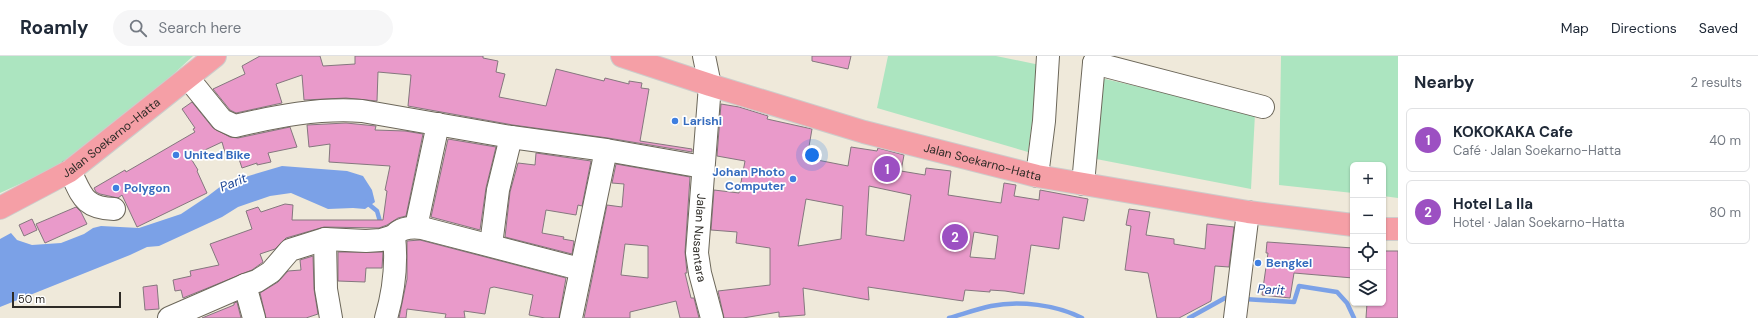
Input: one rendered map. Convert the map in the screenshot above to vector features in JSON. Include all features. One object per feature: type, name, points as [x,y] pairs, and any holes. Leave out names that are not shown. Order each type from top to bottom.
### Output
[{"type":"highway","name":"Jalan Soekarno-Hatta","points":[[0,208],[70,171],[215,56]]},
{"type":"highway","name":"Jalan Soekarno-Hatta","points":[[622,56],[710,85],[864,132],[1037,176],[1248,212],[1350,225]]},
{"type":"highway","points":[[1386,229],[1398,229]]},
{"type":"street","name":"Jalan Nusantara","points":[[704,56],[710,85],[697,253],[700,273],[712,318]]},
{"type":"street","points":[[1037,176],[1044,121],[1048,56]]},
{"type":"street","points":[[1083,184],[1095,60],[1263,107]]},
{"type":"street","points":[[188,78],[222,120],[235,126],[293,114],[337,109],[379,113],[511,137],[606,150],[703,167]]},
{"type":"street","points":[[416,228],[438,124]]},
{"type":"street","points":[[491,245],[498,190],[511,137]]},
{"type":"street","points":[[571,318],[606,150]]},
{"type":"street","points":[[70,171],[85,201],[100,208],[114,209]]},
{"type":"street","points":[[1235,315],[1248,212]]},
{"type":"street","points":[[169,318],[257,281],[271,272],[290,250],[325,239],[366,241],[381,240],[394,236],[400,230],[409,227],[491,245],[580,269]]},
{"type":"street","points":[[386,318],[392,296],[396,253],[394,236]]},
{"type":"street","points":[[325,239],[326,289],[331,318]]},
{"type":"street","points":[[245,285],[254,318]]},
{"type":"green space","points":[[0,56],[193,56],[112,131],[46,172],[0,193]]},
{"type":"green space","points":[[888,56],[996,56],[1040,65],[1028,152],[877,108]]},
{"type":"green space","points":[[1281,56],[1398,56],[1398,198],[1386,196],[1386,162],[1350,162],[1350,193],[1279,185]]},
{"type":"green space","points":[[1101,78],[1255,114],[1251,189],[1091,158]]},
{"type":"water","points":[[282,166],[347,171],[363,176],[372,190],[375,202],[365,209],[328,209],[291,193],[270,196],[238,207],[222,217],[159,246],[147,247],[0,307],[0,239],[11,233],[17,240],[32,245],[61,243],[84,234],[93,228],[101,226],[139,228],[181,214],[225,183]]},
{"type":"building","points":[[260,56],[320,56],[323,66],[355,64],[355,56],[483,56],[483,58],[498,61],[496,72],[505,74],[499,97],[546,106],[556,69],[604,81],[605,78],[629,84],[629,81],[642,83],[641,88],[649,89],[640,141],[692,149],[692,152],[608,138],[513,125],[408,106],[411,75],[378,72],[377,101],[346,98],[304,100],[302,75],[276,84],[282,103],[236,113],[230,110],[213,89],[245,74],[242,66]]},
{"type":"building","points":[[812,56],[851,56],[848,69],[812,61]]},
{"type":"building","points":[[192,102],[213,128],[230,137],[238,138],[290,127],[297,147],[268,153],[271,162],[257,165],[257,163],[242,168],[237,153],[226,156],[222,142],[190,157],[198,170],[197,171],[207,193],[137,227],[122,195],[118,198],[100,194],[96,192],[94,188],[125,170],[126,172],[195,132],[193,129],[195,128],[182,109]]},
{"type":"building","points":[[721,104],[739,107],[768,116],[767,119],[812,129],[807,158],[848,166],[851,147],[877,151],[878,148],[904,155],[901,171],[925,175],[926,168],[951,171],[948,195],[1001,203],[1004,183],[1016,185],[1014,196],[1039,200],[1040,190],[1088,199],[1084,221],[1063,217],[1059,249],[1031,245],[1024,294],[1005,291],[990,290],[990,292],[965,290],[963,301],[868,287],[869,300],[803,288],[805,315],[779,317],[779,312],[743,318],[724,318],[718,291],[770,285],[770,248],[736,243],[737,232],[711,230],[714,190],[739,193],[745,161],[717,156]],"holes":[[[869,186],[911,195],[904,241],[866,235]],[[806,199],[843,206],[841,239],[798,246]],[[974,232],[998,236],[995,259],[970,257]]]},
{"type":"building","points":[[346,123],[376,126],[375,130],[405,131],[423,134],[406,216],[398,218],[379,228],[324,227],[286,238],[275,249],[260,254],[263,262],[252,270],[183,298],[181,290],[175,291],[173,280],[191,276],[190,271],[219,265],[210,244],[252,229],[246,211],[258,207],[261,212],[285,204],[293,205],[292,220],[383,220],[387,191],[385,190],[390,166],[329,162],[330,144],[309,147],[307,125]]},
{"type":"building","points":[[448,139],[496,147],[486,188],[480,230],[431,217]]},
{"type":"building","points":[[536,153],[591,161],[582,206],[578,205],[576,215],[546,210],[542,233],[564,237],[563,239],[574,241],[572,254],[505,237],[510,192],[518,163],[535,165]]},
{"type":"building","points":[[616,164],[690,177],[685,252],[687,273],[685,273],[691,298],[694,298],[699,318],[680,318],[676,301],[630,312],[630,318],[584,318],[607,205],[622,207],[624,184],[612,183]],"holes":[[[625,244],[648,246],[648,278],[621,275]]]},
{"type":"building","points":[[76,207],[81,212],[87,224],[45,243],[36,224]]},
{"type":"building","points":[[1129,209],[1150,212],[1146,235],[1174,239],[1174,244],[1205,249],[1207,224],[1234,227],[1229,267],[1215,266],[1211,301],[1179,318],[1157,318],[1148,273],[1125,270],[1131,226],[1126,225]]},
{"type":"building","points":[[32,219],[37,230],[24,236],[19,225]]},
{"type":"building","points":[[420,240],[566,278],[559,318],[545,318],[529,315],[533,295],[494,287],[490,288],[485,314],[464,311],[465,318],[445,318],[446,314],[407,309],[406,318],[399,318],[407,279],[407,241]]},
{"type":"building","points":[[1267,242],[1350,248],[1350,278],[1294,273],[1290,298],[1262,295],[1268,253],[1266,253]]},
{"type":"building","points":[[1386,251],[1398,251],[1398,318],[1366,318],[1367,306],[1386,306]]},
{"type":"building","points":[[338,252],[383,252],[382,268],[366,268],[365,282],[338,281]]},
{"type":"building","points":[[313,256],[314,289],[318,314],[306,318],[266,318],[260,293],[278,282],[288,271],[301,270],[300,260]]},
{"type":"building","points":[[157,285],[159,309],[145,310],[143,287]]},
{"type":"building","points":[[237,302],[241,318],[202,318],[234,305],[234,303]]},
{"type":"waterway","name":"Parit","points":[[366,202],[377,211],[381,225]]},
{"type":"waterway","name":"Parit","points":[[1244,299],[1294,302],[1299,286],[1337,292],[1347,303],[1354,318]]},
{"type":"waterway","name":"Parit","points":[[1189,318],[1225,298],[1232,298]]},
{"type":"waterway","name":"Parit","points":[[949,318],[1002,304],[1026,304],[1050,307],[1082,318]]},
{"type":"place","name":"Larishi","points":[[675,121]]},
{"type":"place","name":"United Bike","points":[[176,155]]},
{"type":"place","name":"KOKOKAKA Cafe","points":[[887,169]]},
{"type":"place","name":"Johan Photo Computer","points":[[793,179]]},
{"type":"place","name":"Polygon","points":[[116,188]]},
{"type":"place","name":"Hotel La Ila","points":[[955,237]]},
{"type":"place","name":"Bengkel","points":[[1258,263]]}]
